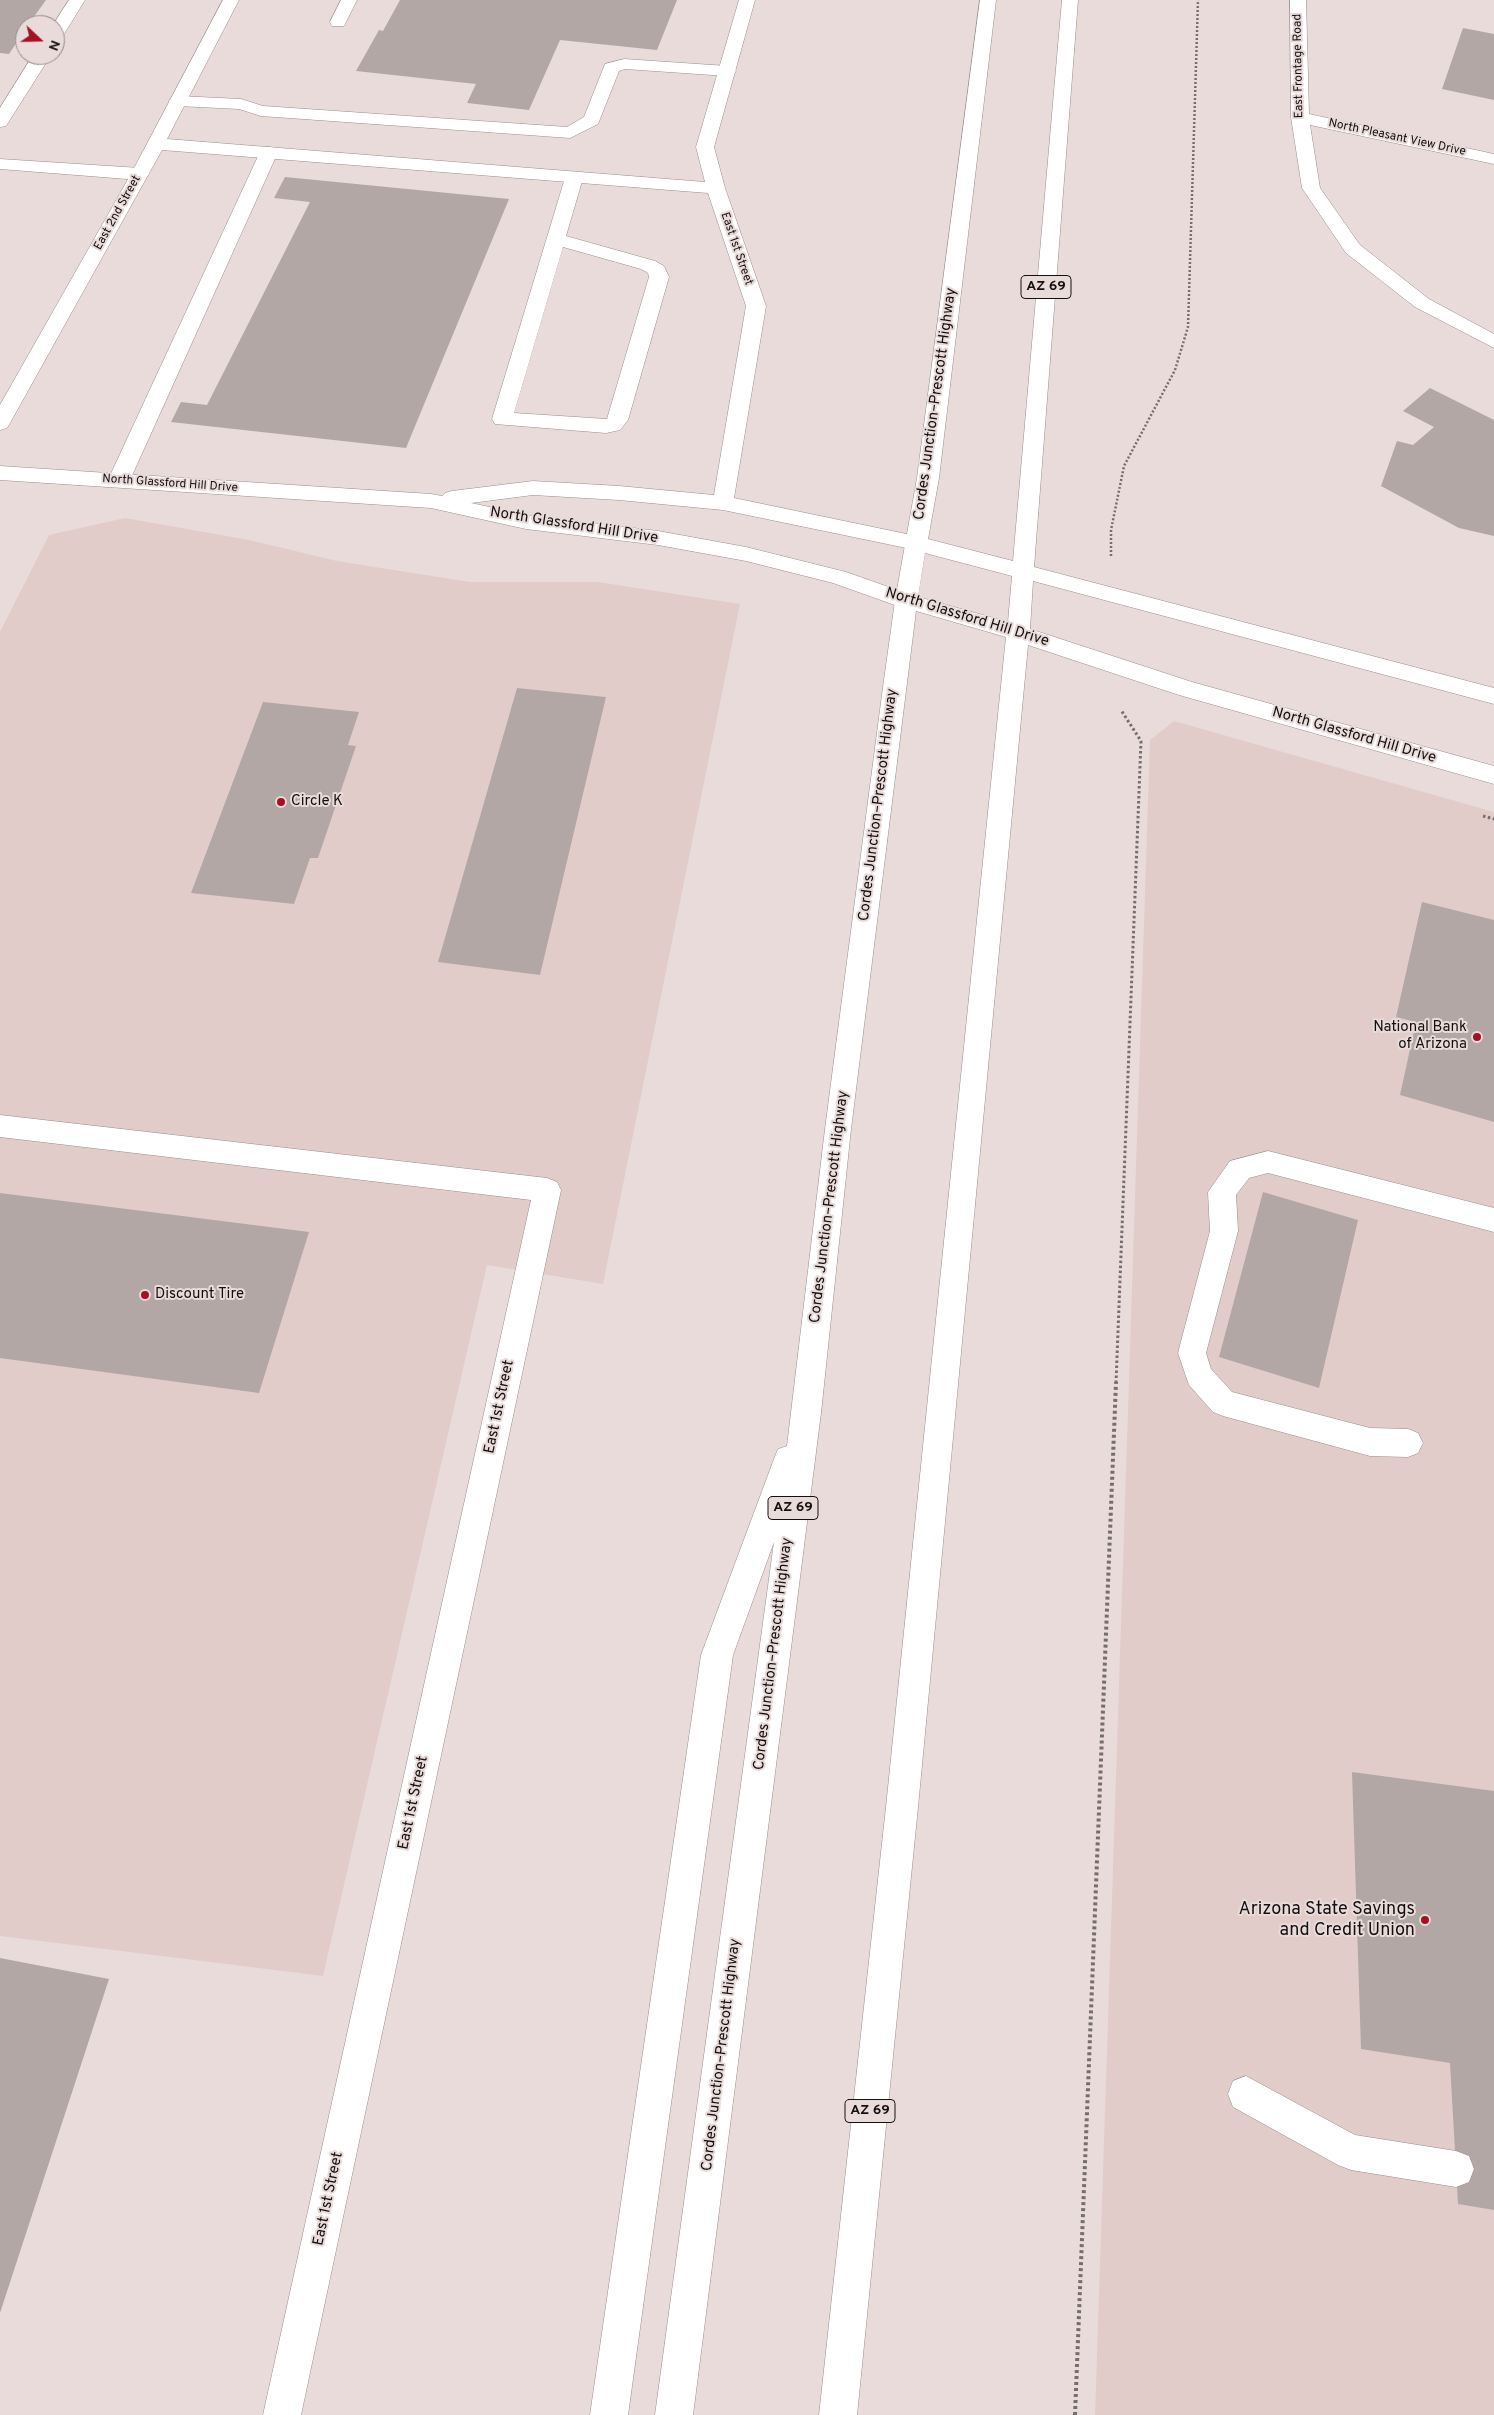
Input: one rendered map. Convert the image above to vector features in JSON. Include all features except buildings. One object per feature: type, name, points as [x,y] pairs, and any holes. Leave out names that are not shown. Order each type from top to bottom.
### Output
[{"type":"main road","points":[[65,19],[77,0]]},
{"type":"main road","name":"East 2nd Street","points":[[0,423],[140,174],[231,0]]},
{"type":"main road","points":[[338,22],[349,0]]},
{"type":"main road","name":"East 1st Street","points":[[724,503],[756,306],[716,188],[705,147],[747,0]]},
{"type":"main road","name":"Cordes Junction–Prescott Highway","points":[[674,2415],[806,1413],[841,1110],[906,601],[927,487],[988,0]]},
{"type":"main road","name":"AZ 69","points":[[838,2415],[902,1807],[1018,633],[1070,0]]},
{"type":"main road","name":"East Frontage Road","points":[[1298,0],[1300,118],[1312,188],[1353,249],[1422,303],[1494,342]]},
{"type":"main road","points":[[178,101],[241,104],[261,111],[570,133],[592,120],[611,68],[624,64],[727,71]]},
{"type":"main road","points":[[0,122],[36,65]]},
{"type":"main road","name":"North Pleasant View Drive","points":[[1300,118],[1494,159]]},
{"type":"main road","points":[[156,144],[716,188]]},
{"type":"main road","points":[[119,480],[269,152]]},
{"type":"main road","points":[[0,164],[140,174]]},
{"type":"main road","points":[[555,238],[648,265],[657,270],[659,277],[618,420],[613,425],[502,419],[555,238],[574,178]]},
{"type":"main road","name":"North Glassford Hill Drive","points":[[1,471],[431,501],[526,522],[658,538],[746,554],[838,577],[906,601],[1018,633],[1187,689],[1494,775]]},
{"type":"main road","name":"North Glassford Hill Drive","points":[[431,501],[533,488],[620,493],[724,503],[916,543],[1023,573],[1494,696]]},
{"type":"main road","name":"East 1st Street","points":[[0,1126],[547,1190],[282,2415]]},
{"type":"main road","points":[[1408,1442],[1370,1442],[1223,1403],[1199,1376],[1192,1353],[1224,1231],[1222,1192],[1240,1169],[1268,1162],[1494,1220]]},
{"type":"main road","points":[[609,2415],[717,1655],[806,1413]]},
{"type":"main road","points":[[1246,2094],[1351,2152],[1456,2169]]},
{"type":"path","points":[[1111,556],[1111,530],[1124,466],[1174,370],[1188,327],[1198,0]]},
{"type":"path","points":[[1075,2415],[1141,741],[1120,709]]},
{"type":"shaded area","points":[[125,518],[249,540],[337,561],[470,582],[598,582],[740,604],[603,1284],[487,1265],[323,1976],[0,1936],[0,632],[49,535]]},
{"type":"shaded area","points":[[1174,721],[1494,812],[1494,2415],[1095,2415],[1150,740]]},
{"type":"place","name":"Circle K","points":[[281,802]]},
{"type":"place","name":"National Bank of Arizona","points":[[1477,1037]]},
{"type":"place","name":"Discount Tire","points":[[145,1295]]},
{"type":"place","name":"Arizona State Savings and Credit Union","points":[[1425,1920]]}]
